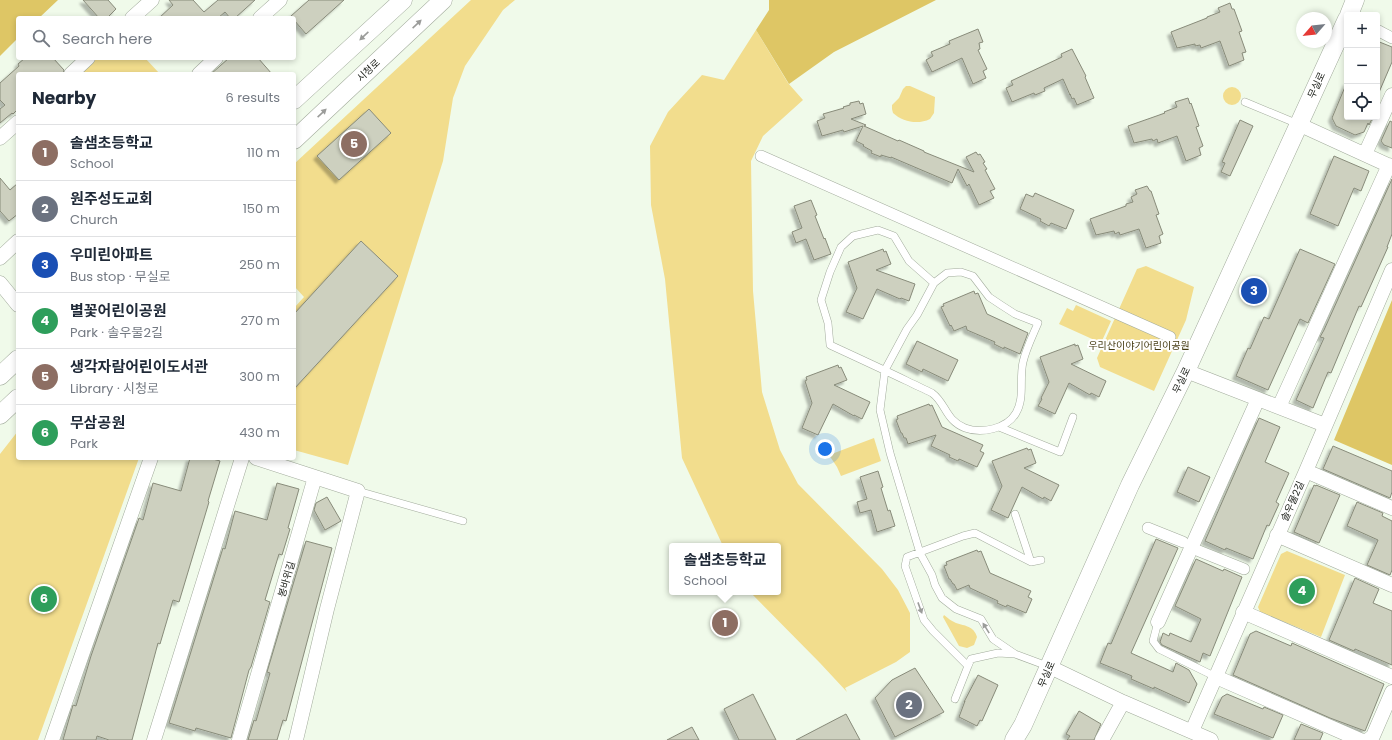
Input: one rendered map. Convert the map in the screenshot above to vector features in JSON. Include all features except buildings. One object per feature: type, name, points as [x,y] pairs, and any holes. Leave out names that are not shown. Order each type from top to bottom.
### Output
[{"type":"street","points":[[134,16],[152,0]]},
{"type":"street","points":[[262,16],[280,0]]},
{"type":"street","points":[[296,98],[403,0]]},
{"type":"street","name":"시청로","points":[[296,138],[442,0]]},
{"type":"street","points":[[1350,12],[1355,0]]},
{"type":"street","name":"무실로","points":[[1014,740],[1023,725],[1050,667],[1130,485],[1186,371],[1344,25]]},
{"type":"street","points":[[1380,32],[1392,38]]},
{"type":"street","points":[[73,72],[86,60]]},
{"type":"street","points":[[201,72],[214,60]]},
{"type":"street","points":[[1365,154],[1392,95]]},
{"type":"street","points":[[0,138],[16,124]]},
{"type":"street","points":[[1279,407],[1390,166],[1298,124]]},
{"type":"street","points":[[761,156],[1170,337]]},
{"type":"street","points":[[0,258],[16,243]]},
{"type":"street","name":"솔우물2길","points":[[1192,732],[1392,270]]},
{"type":"street","points":[[0,283],[16,303]]},
{"type":"street","points":[[0,376],[16,361]]},
{"type":"street","points":[[1186,371],[1326,425]]},
{"type":"street","points":[[1158,622],[1258,399]]},
{"type":"street","points":[[0,415],[16,400]]},
{"type":"street","points":[[52,740],[150,460]]},
{"type":"street","points":[[154,740],[241,460]]},
{"type":"street","points":[[262,460],[358,491],[327,609],[296,740]]},
{"type":"street","points":[[1306,471],[1392,508]]},
{"type":"street","name":"봉바위길","points":[[239,740],[315,477]]},
{"type":"street","points":[[1148,528],[1183,542]]},
{"type":"street","points":[[1277,535],[1392,585]]},
{"type":"street","points":[[1199,551],[1244,569]]},
{"type":"street","points":[[1243,612],[1392,678]]},
{"type":"street","points":[[1050,667],[1123,702],[1211,740]]},
{"type":"street","points":[[1216,677],[1360,740]]},
{"type":"street","points":[[1368,740],[1373,736],[1392,692]]},
{"type":"street","points":[[1102,740],[1123,702]]},
{"type":"lane","points":[[1245,102],[1298,124]]},
{"type":"lane","points":[[934,283],[909,261],[894,236],[878,230],[852,236],[841,247],[830,272],[821,300],[828,323],[830,345],[885,370],[933,394],[955,422],[965,428],[977,431],[999,427],[1016,414],[1020,405],[1022,393],[1021,380],[1023,361],[1038,323],[1015,314],[1000,305],[989,297],[973,276],[961,272],[947,273],[934,283],[885,370],[880,410],[890,453],[920,553],[942,598],[956,609],[981,620],[993,638],[1015,654],[1050,667]]},
{"type":"lane","points":[[999,427],[1060,452],[1073,417]]},
{"type":"lane","points":[[358,491],[463,521]]},
{"type":"lane","points":[[1015,514],[1031,562]]},
{"type":"lane","points":[[968,666],[924,620],[905,566],[907,557],[975,533],[1031,562],[1042,560]]},
{"type":"lane","points":[[1158,622],[1153,641],[1159,649],[1216,677]]},
{"type":"lane","points":[[955,699],[971,659],[998,653],[1015,654]]},
{"type":"green space","points":[[471,0],[515,0],[503,10],[465,66],[453,98],[443,161],[348,465],[296,451],[296,306],[304,297],[296,288],[296,162]]},
{"type":"green space","points":[[756,30],[788,83],[803,100],[763,136],[751,161],[753,291],[762,392],[780,450],[798,484],[882,569],[898,590],[910,613],[910,652],[896,662],[845,688],[847,692],[753,595],[781,595],[781,543],[722,543],[682,458],[665,279],[651,205],[650,146],[668,112],[702,75],[724,80]]},
{"type":"green space","points":[[95,60],[147,60],[158,72],[82,72]]},
{"type":"green space","points":[[906,86],[910,86],[935,97],[934,113],[930,119],[921,122],[911,122],[901,119],[893,113],[892,105],[899,98]]},
{"type":"green space","points":[[1232,87],[1238,90],[1241,96],[1238,102],[1232,105],[1226,102],[1223,96],[1226,90]]},
{"type":"green space","name":"우리산이야기어린이공원","points":[[1146,266],[1194,287],[1186,320],[1154,391],[1100,367],[1097,358],[1137,269]]},
{"type":"green space","points":[[1076,305],[1111,321],[1101,343],[1059,324],[1067,308],[1073,311]]},
{"type":"green space","points":[[16,434],[16,460],[138,460],[38,740],[0,740],[0,454]]},
{"type":"green space","points":[[874,438],[881,461],[841,476],[829,455]]},
{"type":"green space","points":[[1287,551],[1345,575],[1321,637],[1260,612],[1258,607],[1281,554]]},
{"type":"green space","points":[[944,615],[954,622],[969,627],[976,633],[977,637],[974,645],[967,648],[959,646],[943,617]]},
{"type":"shaded area","points":[[0,0],[58,0],[41,16],[16,16],[16,40],[0,56]]},
{"type":"shaded area","points":[[769,0],[936,0],[834,52],[789,84],[756,30],[769,10]]},
{"type":"shaded area","points":[[1392,300],[1392,465],[1334,440]]},
{"type":"place","name":"생각자람어린이도서관","points":[[354,144]]},
{"type":"place","name":"우미린아파트","points":[[1254,291]]},
{"type":"place","name":"별꽃어린이공원","points":[[1302,591]]},
{"type":"place","name":"무삼공원","points":[[44,599]]},
{"type":"place","name":"솔샘초등학교","points":[[725,623]]},
{"type":"place","name":"원주성도교회","points":[[909,705]]}]
